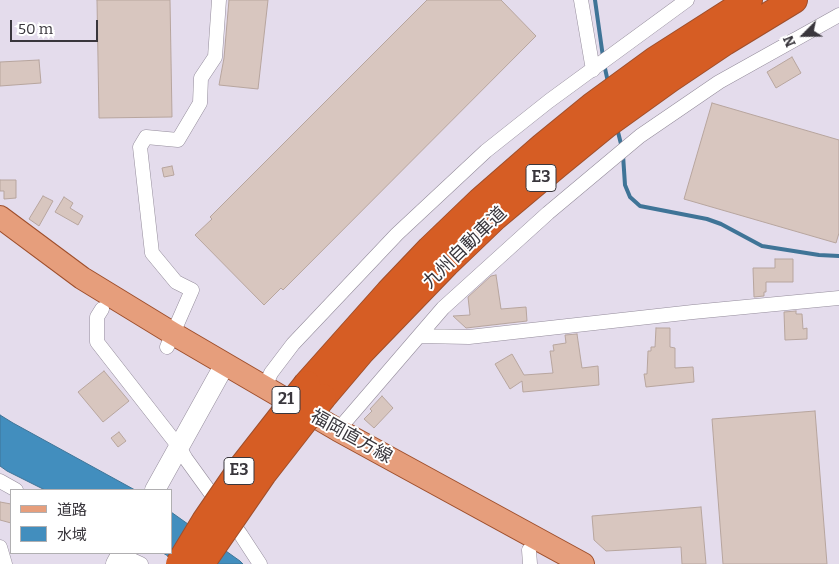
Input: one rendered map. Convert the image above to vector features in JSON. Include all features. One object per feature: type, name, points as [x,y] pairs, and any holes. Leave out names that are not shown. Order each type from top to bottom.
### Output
[{"type":"highway","name":"九州自動車道","points":[[202,564],[263,474],[315,390],[389,292],[430,249],[542,146],[592,106],[655,60],[749,0]]},
{"type":"highway","name":"九州自動車道","points":[[179,564],[242,467],[315,390],[362,351],[446,264],[495,217],[557,164],[670,79],[725,42],[794,0]]},
{"type":"main road","name":"福岡直方線","points":[[0,217],[170,340],[221,371],[327,441],[529,557],[554,564]]},
{"type":"main road","name":"福岡直方線","points":[[0,237],[49,274],[102,309],[170,340]]},
{"type":"main road","name":"福岡直方線","points":[[221,371],[265,388],[583,564]]},
{"type":"street","points":[[170,340],[192,290],[176,282],[152,253],[140,147],[146,137],[178,140],[200,103],[201,78],[215,57],[219,0]]},
{"type":"street","points":[[581,0],[593,70]]},
{"type":"street","points":[[265,388],[271,372],[293,344],[397,234],[486,151],[549,101],[687,0]]},
{"type":"street","points":[[338,430],[443,308],[548,213],[640,136],[719,82],[839,16]]},
{"type":"street","points":[[420,336],[469,337],[839,298]]},
{"type":"street","points":[[102,309],[97,317],[96,342],[179,446],[186,459],[260,564]]},
{"type":"street","points":[[156,487],[221,371]]},
{"type":"street","points":[[0,480],[14,489]]},
{"type":"street","points":[[0,547],[5,564]]},
{"type":"street","points":[[119,556],[141,564]]},
{"type":"water","points":[[0,415],[133,489],[43,489],[0,466]]},
{"type":"water","points":[[172,513],[243,564],[181,564],[165,554],[172,554]]},
{"type":"building","points":[[97,0],[170,0],[172,117],[99,118]]},
{"type":"building","points":[[229,0],[268,0],[258,89],[219,85],[224,58]]},
{"type":"building","points":[[427,0],[501,0],[536,36],[283,290],[281,288],[264,305],[195,235],[212,219],[210,217]]},
{"type":"building","points":[[792,57],[801,73],[776,88],[767,72]]},
{"type":"building","points":[[39,60],[41,83],[0,86],[0,62]]},
{"type":"building","points":[[712,103],[839,140],[839,233],[836,243],[684,199]]},
{"type":"building","points":[[172,166],[174,175],[164,177],[162,168]]},
{"type":"building","points":[[0,180],[16,180],[16,198],[4,199],[4,191],[0,191]]},
{"type":"building","points":[[43,196],[53,201],[39,226],[29,219]]},
{"type":"building","points":[[64,197],[73,203],[70,208],[83,216],[78,225],[55,212]]},
{"type":"building","points":[[775,259],[793,259],[793,282],[766,282],[764,296],[754,297],[753,268],[775,268]]},
{"type":"building","points":[[496,275],[501,309],[526,307],[527,321],[466,328],[453,316],[470,315],[468,297],[491,276]]},
{"type":"building","points":[[796,311],[796,314],[802,314],[803,329],[807,328],[807,339],[785,340],[784,312]]},
{"type":"building","points":[[656,328],[670,328],[670,347],[675,348],[675,368],[693,367],[694,382],[646,387],[644,374],[647,374],[648,351],[651,351],[651,347],[655,347]]},
{"type":"building","points":[[577,334],[582,368],[598,366],[599,385],[523,392],[522,381],[510,389],[495,364],[512,354],[524,375],[553,373],[550,351],[554,351],[553,345],[566,343],[565,335]]},
{"type":"building","points":[[104,371],[129,401],[103,422],[78,392]]},
{"type":"building","points":[[382,396],[393,408],[374,428],[364,419]]},
{"type":"building","points":[[815,411],[827,564],[723,564],[712,419]]},
{"type":"building","points":[[119,432],[126,441],[118,447],[111,438]]},
{"type":"building","points":[[0,502],[10,504],[10,523],[0,520]]},
{"type":"building","points":[[701,507],[706,564],[682,564],[681,547],[606,551],[594,540],[592,516]]},
{"type":"waterway","points":[[595,0],[603,57]]},
{"type":"waterway","points":[[604,64],[608,82]]},
{"type":"waterway","points":[[617,128],[622,148]]},
{"type":"waterway","points":[[623,155],[625,185],[630,197],[640,206],[707,219],[721,224],[762,246],[819,255],[839,256]]}]
